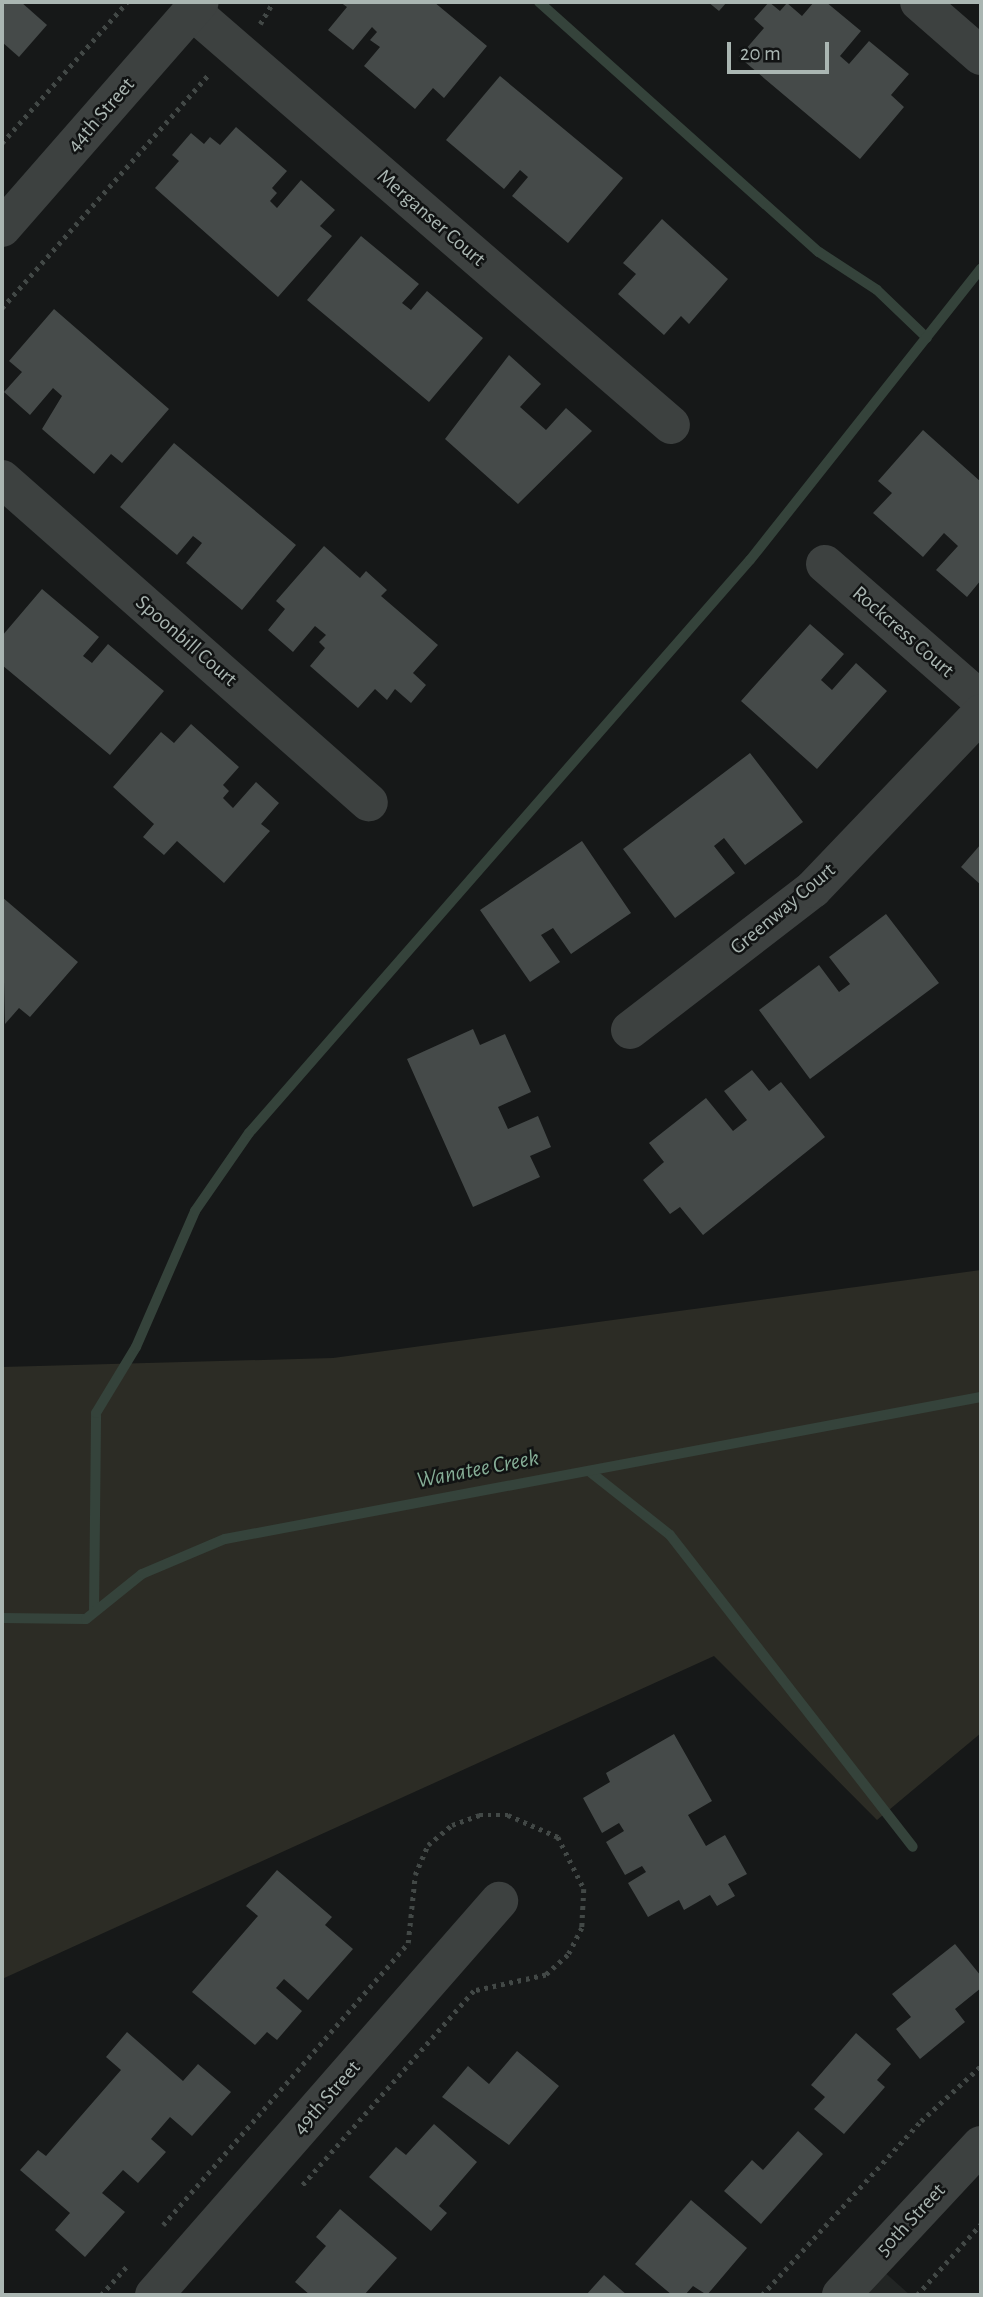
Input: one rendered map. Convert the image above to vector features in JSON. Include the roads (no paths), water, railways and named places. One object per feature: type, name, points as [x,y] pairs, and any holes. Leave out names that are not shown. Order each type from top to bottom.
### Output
[{"type":"street","points":[[919,2],[981,56]]},
{"type":"street","name":"44th Street","points":[[2,228],[196,6]]},
{"type":"street","name":"Merganser Court","points":[[196,6],[671,425]]},
{"type":"street","name":"Spoonbill Court","points":[[2,479],[369,802]]},
{"type":"street","name":"Rockcress Court","points":[[825,564],[981,700]]},
{"type":"street","name":"Greenway Court","points":[[630,1030],[813,889],[981,713]]},
{"type":"street","name":"49th Street","points":[[154,2295],[499,1901]]},
{"type":"street","name":"50th Street","points":[[841,2295],[981,2146]]},
{"type":"waterway","points":[[539,2],[819,252],[877,290],[927,338]]},
{"type":"waterway","points":[[94,1612],[96,1413],[136,1347],[195,1211],[249,1133],[750,560],[981,269]]},
{"type":"waterway","name":"Wanatee Creek","points":[[2,1618],[86,1619],[142,1574],[225,1539],[981,1397]]},
{"type":"waterway","points":[[589,1471],[670,1535],[913,1847]]}]
